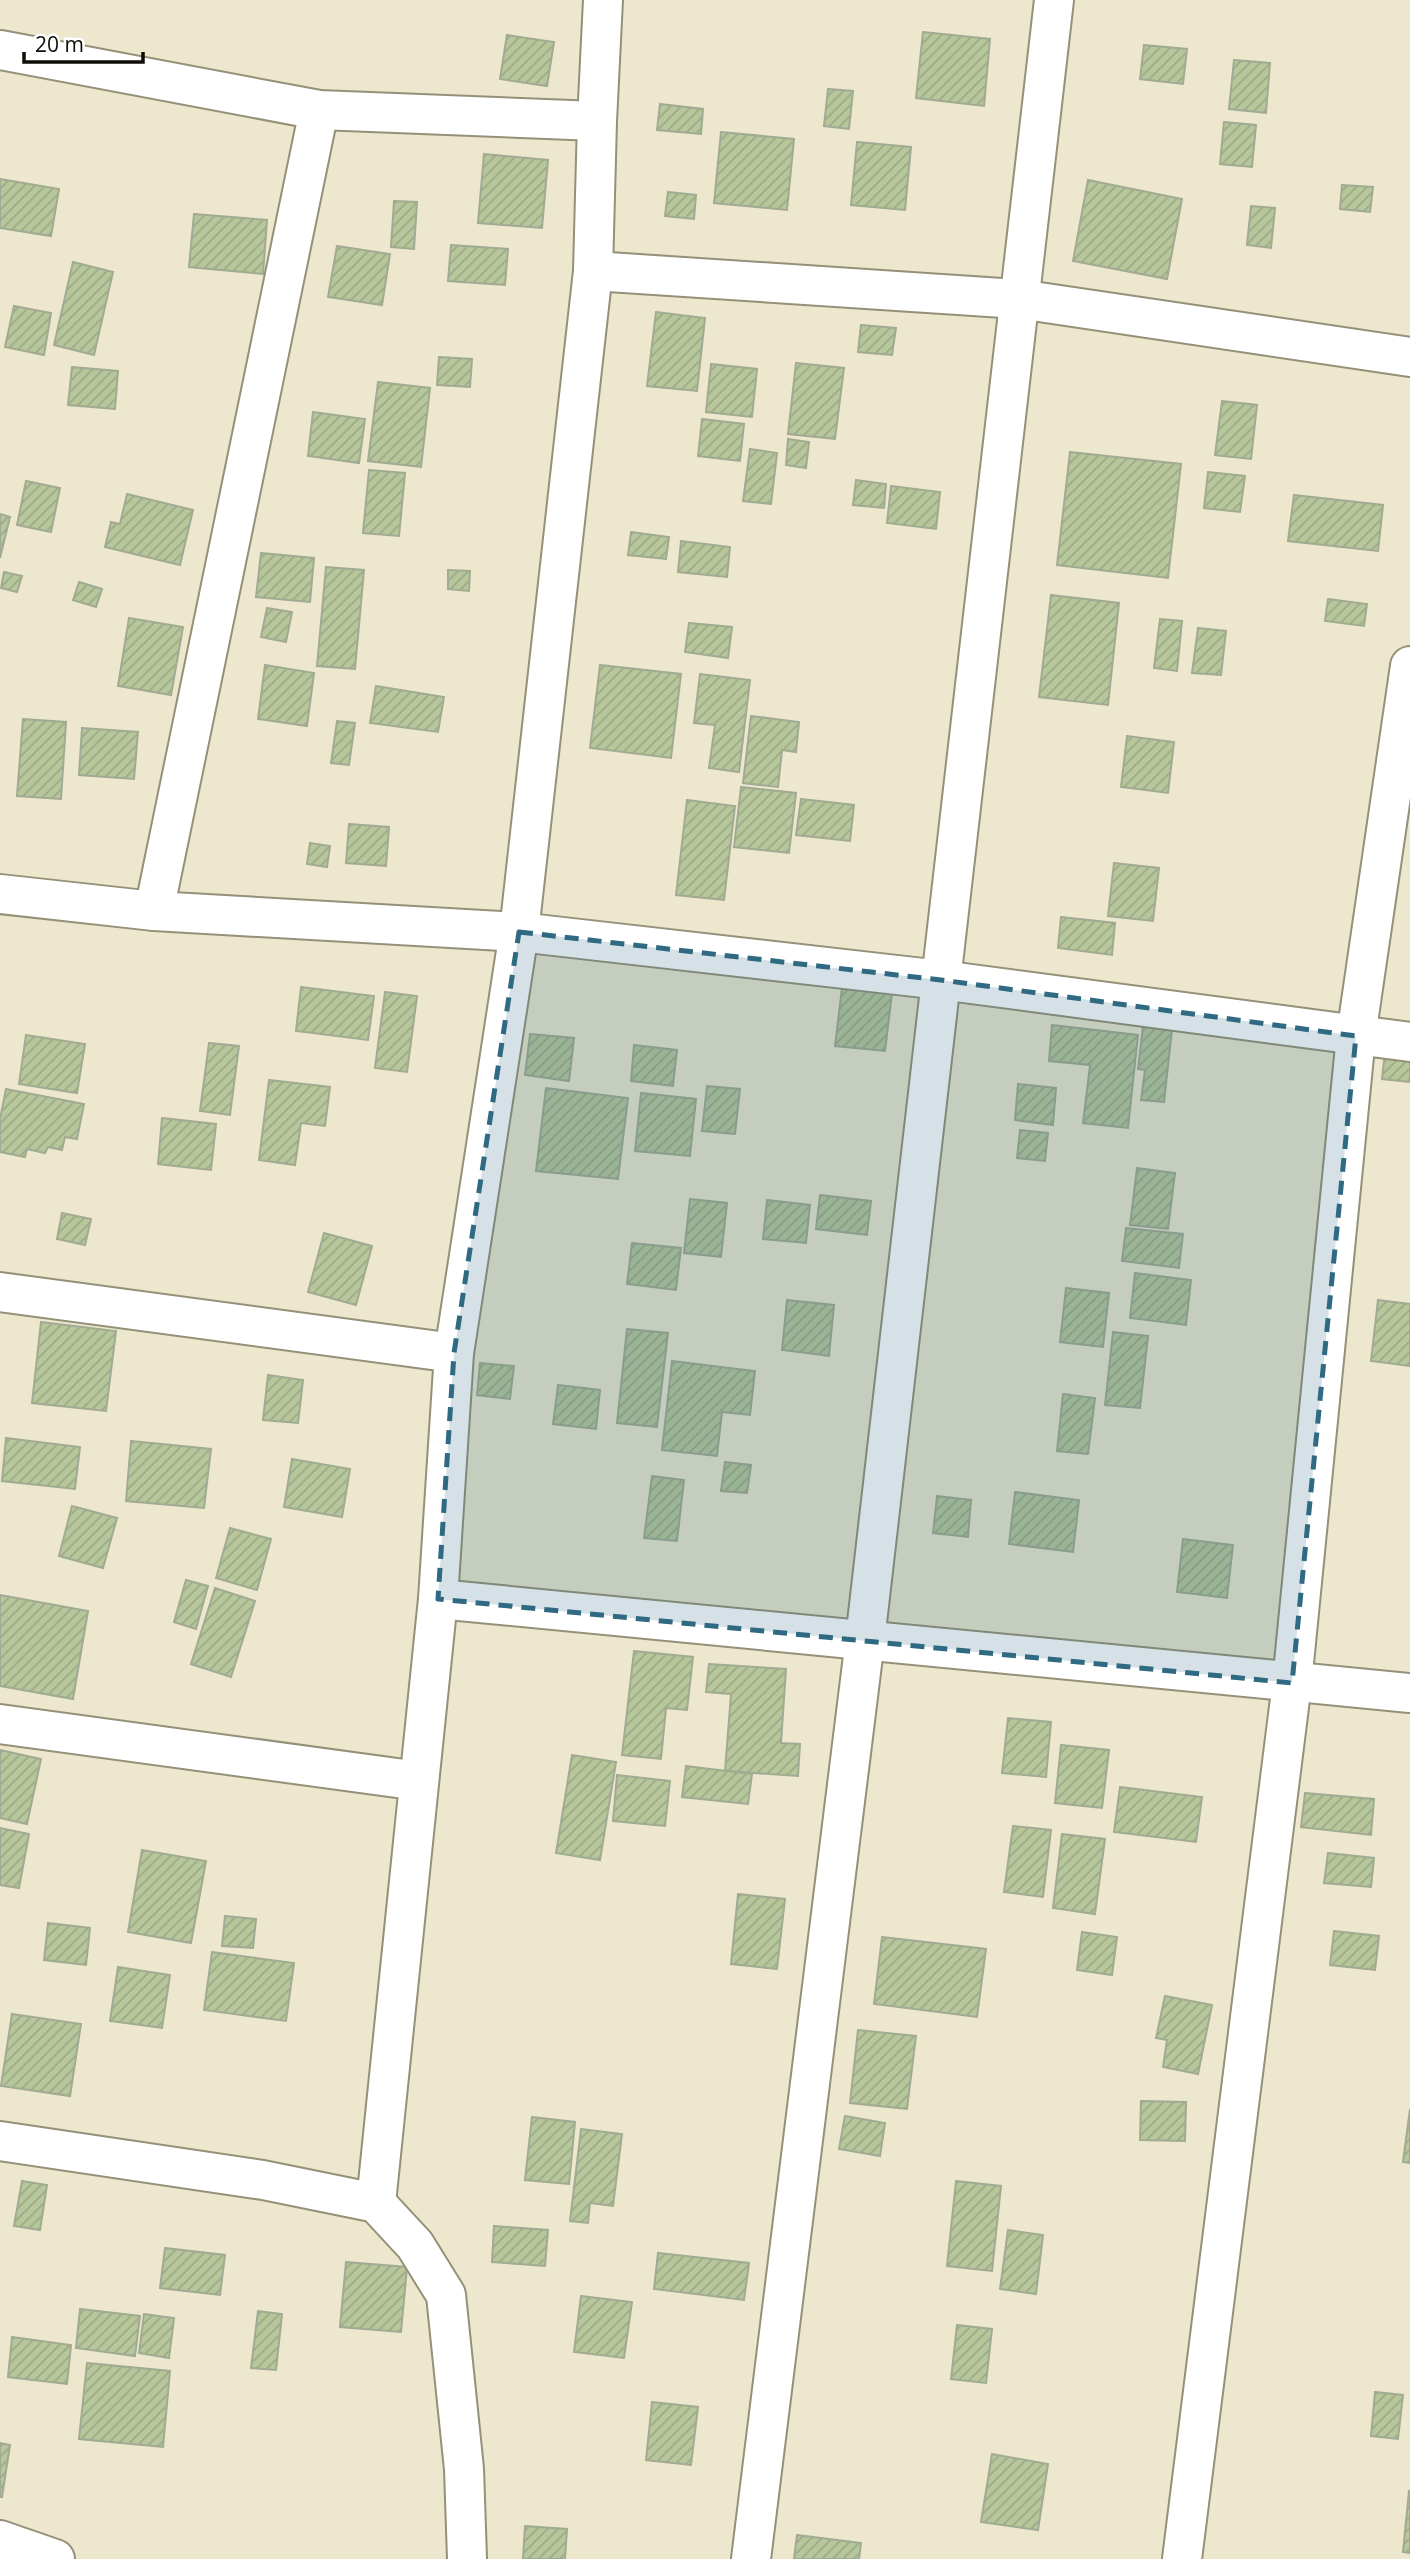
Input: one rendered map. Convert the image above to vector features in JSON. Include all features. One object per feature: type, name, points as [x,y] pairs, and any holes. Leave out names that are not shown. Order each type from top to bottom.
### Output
[{"type":"street","points":[[376,2203],[438,1599],[454,1353],[519,932],[593,271],[603,0]]},
{"type":"street","points":[[751,2559],[865,1640],[1054,0]]},
{"type":"street","points":[[0,50],[319,110],[597,121]]},
{"type":"street","points":[[154,911],[319,110]]},
{"type":"street","points":[[593,271],[1019,299],[1410,357]]},
{"type":"street","points":[[1182,2559],[1292,1683],[1356,1036],[1410,666]]},
{"type":"street","points":[[0,894],[154,911],[519,932],[941,980],[1410,1042]]},
{"type":"street","points":[[0,1293],[454,1353]]},
{"type":"street","points":[[438,1599],[1410,1693]]},
{"type":"street","points":[[0,1724],[418,1781]]},
{"type":"street","points":[[0,2141],[263,2180],[376,2203],[415,2245],[446,2295],[464,2469],[467,2559]]},
{"type":"street","points":[[0,2540],[55,2559]]},
{"type":"highlighted area","points":[[519,932],[941,980],[1356,1036],[1292,1683],[438,1599],[454,1353]]},
{"type":"building","points":[[923,32],[990,39],[984,106],[916,98]]},
{"type":"building","points":[[507,35],[554,42],[547,86],[500,79]]},
{"type":"building","points":[[1144,45],[1187,49],[1183,84],[1140,79]]},
{"type":"building","points":[[1234,60],[1270,63],[1266,113],[1229,109]]},
{"type":"building","points":[[828,89],[853,91],[849,129],[824,126]]},
{"type":"building","points":[[660,104],[703,109],[701,134],[657,130]]},
{"type":"building","points":[[1224,122],[1256,125],[1252,167],[1220,164]]},
{"type":"building","points":[[721,132],[794,139],[787,210],[714,203]]},
{"type":"building","points":[[857,142],[911,147],[905,210],[851,205]]},
{"type":"building","points":[[484,154],[548,160],[542,228],[478,223]]},
{"type":"building","points":[[0,179],[59,189],[51,236],[0,228]]},
{"type":"building","points":[[1088,180],[1182,199],[1167,279],[1073,261]]},
{"type":"building","points":[[1342,185],[1373,187],[1370,212],[1340,209]]},
{"type":"building","points":[[668,192],[696,195],[694,219],[665,216]]},
{"type":"building","points":[[394,201],[417,202],[414,249],[391,247]]},
{"type":"building","points":[[1251,206],[1275,208],[1271,248],[1247,245]]},
{"type":"building","points":[[194,214],[267,220],[263,274],[189,267]]},
{"type":"building","points":[[451,245],[508,249],[505,285],[448,281]]},
{"type":"building","points":[[337,246],[390,254],[382,305],[328,297]]},
{"type":"building","points":[[73,262],[113,272],[94,355],[54,345]]},
{"type":"building","points":[[14,306],[51,313],[44,355],[5,347]]},
{"type":"building","points":[[656,312],[705,318],[697,391],[647,386]]},
{"type":"building","points":[[861,325],[896,328],[892,355],[858,352]]},
{"type":"building","points":[[439,357],[472,359],[470,387],[437,385]]},
{"type":"building","points":[[796,363],[844,368],[835,439],[788,434]]},
{"type":"building","points":[[711,364],[757,369],[752,417],[706,412]]},
{"type":"building","points":[[72,367],[118,371],[115,409],[68,405]]},
{"type":"building","points":[[378,382],[430,388],[421,467],[368,461]]},
{"type":"building","points":[[1222,401],[1257,405],[1251,459],[1215,455]]},
{"type":"building","points":[[313,412],[365,419],[359,463],[308,456]]},
{"type":"building","points":[[702,419],[744,424],[740,461],[698,456]]},
{"type":"building","points":[[788,439],[809,442],[806,468],[786,465]]},
{"type":"building","points":[[750,449],[777,453],[771,504],[743,501]]},
{"type":"building","points":[[1070,452],[1181,464],[1168,578],[1057,565]]},
{"type":"building","points":[[369,470],[405,473],[399,536],[363,533]]},
{"type":"building","points":[[1208,472],[1245,476],[1240,512],[1204,508]]},
{"type":"building","points":[[856,480],[886,484],[884,508],[853,505]]},
{"type":"building","points":[[26,481],[60,488],[51,532],[17,525]]},
{"type":"building","points":[[891,486],[940,492],[936,529],[887,523]]},
{"type":"building","points":[[127,494],[193,510],[180,565],[105,547],[111,522],[120,524]]},
{"type":"building","points":[[1294,495],[1383,505],[1378,551],[1288,541]]},
{"type":"building","points":[[0,514],[10,517],[0,558]]},
{"type":"building","points":[[631,532],[669,537],[666,559],[628,555]]},
{"type":"building","points":[[681,541],[730,547],[727,577],[678,572]]},
{"type":"building","points":[[261,553],[314,558],[310,602],[256,597]]},
{"type":"building","points":[[326,567],[364,570],[355,669],[317,666]]},
{"type":"building","points":[[448,570],[470,571],[469,591],[448,589]]},
{"type":"building","points":[[4,572],[22,576],[17,592],[1,588]]},
{"type":"building","points":[[79,582],[102,589],[96,607],[73,600]]},
{"type":"building","points":[[1051,595],[1119,603],[1108,705],[1039,697]]},
{"type":"building","points":[[1328,599],[1367,604],[1364,626],[1325,621]]},
{"type":"building","points":[[267,608],[292,612],[286,642],[261,637]]},
{"type":"building","points":[[129,618],[183,627],[171,695],[118,686]]},
{"type":"building","points":[[1160,619],[1182,621],[1177,671],[1154,668]]},
{"type":"building","points":[[689,623],[732,627],[728,658],[685,652]]},
{"type":"building","points":[[1198,628],[1226,631],[1221,675],[1192,673]]},
{"type":"building","points":[[265,665],[314,673],[307,726],[258,719]]},
{"type":"building","points":[[600,665],[681,674],[671,758],[590,748]]},
{"type":"building","points":[[700,674],[750,680],[739,772],[709,768],[715,725],[694,723]]},
{"type":"building","points":[[376,686],[444,697],[438,732],[370,723]]},
{"type":"building","points":[[751,716],[799,722],[796,752],[782,750],[778,787],[743,783]]},
{"type":"building","points":[[23,719],[66,722],[61,799],[17,796]]},
{"type":"building","points":[[337,721],[355,723],[349,765],[331,763]]},
{"type":"building","points":[[82,728],[138,732],[134,779],[79,775]]},
{"type":"building","points":[[1127,736],[1174,742],[1168,793],[1121,787]]},
{"type":"building","points":[[741,787],[796,793],[789,853],[734,847]]},
{"type":"building","points":[[801,799],[854,805],[850,841],[796,835]]},
{"type":"building","points":[[687,800],[735,806],[724,900],[676,895]]},
{"type":"building","points":[[349,824],[389,827],[386,866],[346,863]]},
{"type":"building","points":[[310,843],[330,846],[327,867],[307,864]]},
{"type":"building","points":[[1114,863],[1159,868],[1153,921],[1108,916]]},
{"type":"building","points":[[1061,917],[1115,923],[1112,955],[1058,948]]},
{"type":"building","points":[[301,987],[374,996],[368,1040],[296,1031]]},
{"type":"building","points":[[842,988],[892,993],[885,1051],[835,1046]]},
{"type":"building","points":[[385,992],[417,996],[407,1072],[375,1068]]},
{"type":"building","points":[[1144,1018],[1173,1021],[1164,1102],[1141,1100],[1145,1070],[1138,1069]]},
{"type":"building","points":[[1052,1025],[1138,1035],[1128,1128],[1083,1123],[1090,1065],[1049,1061]]},
{"type":"building","points":[[530,1034],[574,1038],[569,1081],[525,1075]]},
{"type":"building","points":[[26,1035],[85,1044],[77,1093],[19,1084]]},
{"type":"building","points":[[209,1043],[239,1046],[230,1115],[200,1111]]},
{"type":"building","points":[[634,1045],[677,1050],[673,1086],[631,1081]]},
{"type":"building","points":[[1385,1052],[1410,1055],[1410,1082],[1382,1079]]},
{"type":"building","points":[[269,1080],[330,1087],[325,1126],[301,1123],[295,1165],[259,1160]]},
{"type":"building","points":[[1018,1084],[1056,1088],[1053,1125],[1015,1120]]},
{"type":"building","points":[[707,1086],[740,1089],[735,1134],[702,1131]]},
{"type":"building","points":[[546,1088],[628,1098],[618,1179],[536,1171]]},
{"type":"building","points":[[6,1089],[84,1104],[77,1139],[65,1137],[62,1150],[48,1147],[45,1153],[27,1149],[25,1157],[0,1152],[0,1119]]},
{"type":"building","points":[[641,1093],[696,1099],[690,1156],[635,1151]]},
{"type":"building","points":[[162,1118],[216,1124],[211,1170],[158,1164]]},
{"type":"building","points":[[1020,1130],[1048,1133],[1045,1161],[1017,1158]]},
{"type":"building","points":[[1137,1168],[1175,1173],[1168,1229],[1130,1225]]},
{"type":"building","points":[[820,1195],[871,1201],[867,1235],[816,1229]]},
{"type":"building","points":[[690,1199],[727,1203],[721,1257],[684,1253]]},
{"type":"building","points":[[767,1200],[810,1205],[806,1243],[763,1239]]},
{"type":"building","points":[[62,1213],[91,1219],[85,1245],[57,1239]]},
{"type":"building","points":[[1126,1228],[1183,1234],[1179,1268],[1122,1261]]},
{"type":"building","points":[[324,1233],[372,1246],[356,1305],[308,1292]]},
{"type":"building","points":[[632,1243],[681,1248],[676,1290],[627,1284]]},
{"type":"building","points":[[1135,1273],[1191,1280],[1186,1325],[1130,1318]]},
{"type":"building","points":[[1066,1288],[1109,1293],[1103,1347],[1060,1342]]},
{"type":"building","points":[[787,1300],[834,1305],[829,1356],[782,1350]]},
{"type":"building","points":[[1378,1300],[1410,1304],[1410,1366],[1371,1361]]},
{"type":"building","points":[[41,1322],[116,1331],[106,1411],[32,1403]]},
{"type":"building","points":[[627,1329],[668,1333],[657,1427],[617,1423]]},
{"type":"building","points":[[1113,1332],[1148,1336],[1140,1408],[1105,1405]]},
{"type":"building","points":[[672,1361],[755,1371],[750,1415],[722,1412],[717,1456],[662,1450]]},
{"type":"building","points":[[480,1363],[514,1366],[510,1399],[477,1395]]},
{"type":"building","points":[[268,1375],[303,1380],[298,1423],[263,1420]]},
{"type":"building","points":[[558,1385],[600,1390],[596,1429],[553,1424]]},
{"type":"building","points":[[1063,1394],[1095,1398],[1088,1454],[1057,1451]]},
{"type":"building","points":[[6,1438],[80,1447],[75,1489],[2,1481]]},
{"type":"building","points":[[131,1441],[211,1449],[204,1508],[126,1501]]},
{"type":"building","points":[[292,1459],[350,1469],[342,1517],[284,1507]]},
{"type":"building","points":[[725,1462],[751,1465],[747,1493],[721,1491]]},
{"type":"building","points":[[652,1476],[684,1480],[677,1541],[644,1538]]},
{"type":"building","points":[[1015,1492],[1079,1500],[1073,1552],[1009,1544]]},
{"type":"building","points":[[937,1496],[971,1500],[968,1537],[933,1533]]},
{"type":"building","points":[[72,1506],[117,1518],[103,1568],[59,1556]]},
{"type":"building","points":[[230,1528],[271,1539],[257,1590],[216,1578]]},
{"type":"building","points":[[1183,1539],[1233,1545],[1227,1598],[1177,1592]]},
{"type":"building","points":[[186,1580],[208,1586],[196,1629],[174,1622]]},
{"type":"building","points":[[215,1588],[255,1601],[231,1677],[191,1664]]},
{"type":"building","points":[[0,1595],[88,1611],[73,1699],[0,1686]]},
{"type":"building","points":[[634,1651],[693,1657],[687,1710],[666,1708],[661,1759],[622,1755]]},
{"type":"building","points":[[709,1664],[786,1669],[781,1743],[800,1744],[798,1776],[725,1771],[731,1694],[706,1692]]},
{"type":"building","points":[[1008,1718],[1051,1722],[1046,1777],[1002,1773]]},
{"type":"building","points":[[1061,1745],[1109,1750],[1102,1808],[1055,1803]]},
{"type":"building","points":[[0,1750],[41,1759],[27,1824],[0,1818]]},
{"type":"building","points":[[572,1755],[616,1762],[600,1860],[556,1853]]},
{"type":"building","points":[[686,1766],[752,1774],[748,1804],[682,1797]]},
{"type":"building","points":[[617,1775],[670,1781],[665,1826],[613,1821]]},
{"type":"building","points":[[1120,1787],[1202,1797],[1196,1842],[1114,1832]]},
{"type":"building","points":[[1305,1793],[1374,1799],[1371,1835],[1301,1827]]},
{"type":"building","points":[[1013,1826],[1051,1830],[1043,1897],[1004,1892]]},
{"type":"building","points":[[0,1828],[29,1834],[19,1888],[0,1885]]},
{"type":"building","points":[[1062,1834],[1105,1839],[1095,1914],[1053,1908]]},
{"type":"building","points":[[142,1850],[206,1861],[191,1943],[128,1932]]},
{"type":"building","points":[[1328,1853],[1374,1858],[1371,1887],[1324,1883]]},
{"type":"building","points":[[738,1894],[785,1899],[777,1969],[731,1964]]},
{"type":"building","points":[[225,1916],[256,1919],[253,1948],[222,1946]]},
{"type":"building","points":[[48,1923],[90,1928],[86,1965],[44,1960]]},
{"type":"building","points":[[1334,1931],[1379,1936],[1375,1970],[1330,1965]]},
{"type":"building","points":[[1082,1932],[1117,1937],[1112,1975],[1077,1970]]},
{"type":"building","points":[[882,1937],[986,1949],[977,2017],[874,2004]]},
{"type":"building","points":[[212,1952],[294,1963],[286,2021],[204,2010]]},
{"type":"building","points":[[118,1967],[170,1975],[162,2028],[110,2021]]},
{"type":"building","points":[[1165,1996],[1212,2005],[1198,2074],[1163,2067],[1167,2040],[1156,2038]]},
{"type":"building","points":[[12,2014],[81,2024],[70,2096],[1,2086]]},
{"type":"building","points":[[858,2030],[916,2036],[907,2109],[850,2103]]},
{"type":"building","points":[[1141,2101],[1186,2102],[1185,2141],[1140,2140]]},
{"type":"building","points":[[1410,2109],[1410,2163],[1403,2162]]},
{"type":"building","points":[[845,2116],[885,2123],[880,2156],[839,2149]]},
{"type":"building","points":[[532,2117],[575,2122],[569,2184],[525,2180]]},
{"type":"building","points":[[581,2129],[622,2134],[613,2206],[590,2203],[588,2223],[570,2221]]},
{"type":"building","points":[[22,2181],[47,2185],[40,2230],[14,2226]]},
{"type":"building","points":[[956,2181],[1001,2186],[992,2271],[947,2266]]},
{"type":"building","points":[[494,2226],[548,2230],[545,2266],[492,2262]]},
{"type":"building","points":[[1008,2230],[1043,2235],[1036,2294],[1000,2289]]},
{"type":"building","points":[[165,2248],[225,2255],[220,2295],[160,2288]]},
{"type":"building","points":[[658,2253],[749,2263],[744,2300],[654,2289]]},
{"type":"building","points":[[346,2262],[407,2267],[401,2332],[340,2327]]},
{"type":"building","points":[[581,2296],[632,2302],[624,2358],[574,2352]]},
{"type":"building","points":[[80,2309],[140,2316],[135,2356],[76,2348]]},
{"type":"building","points":[[258,2311],[282,2314],[276,2370],[251,2368]]},
{"type":"building","points":[[144,2314],[174,2318],[169,2358],[139,2353]]},
{"type":"building","points":[[957,2325],[992,2329],[986,2383],[951,2379]]},
{"type":"building","points":[[12,2337],[71,2345],[67,2384],[8,2377]]},
{"type":"building","points":[[87,2363],[170,2371],[163,2447],[79,2439]]},
{"type":"building","points":[[1375,2392],[1403,2395],[1398,2439],[1371,2436]]},
{"type":"building","points":[[652,2402],[698,2407],[691,2465],[646,2460]]},
{"type":"building","points":[[0,2443],[10,2445],[2,2497],[0,2497]]},
{"type":"building","points":[[992,2454],[1048,2464],[1038,2530],[981,2522]]},
{"type":"building","points":[[1410,2491],[1410,2553],[1403,2552]]},
{"type":"building","points":[[525,2526],[567,2529],[565,2559],[523,2559]]},
{"type":"building","points":[[797,2535],[861,2543],[859,2559],[794,2559]]}]
